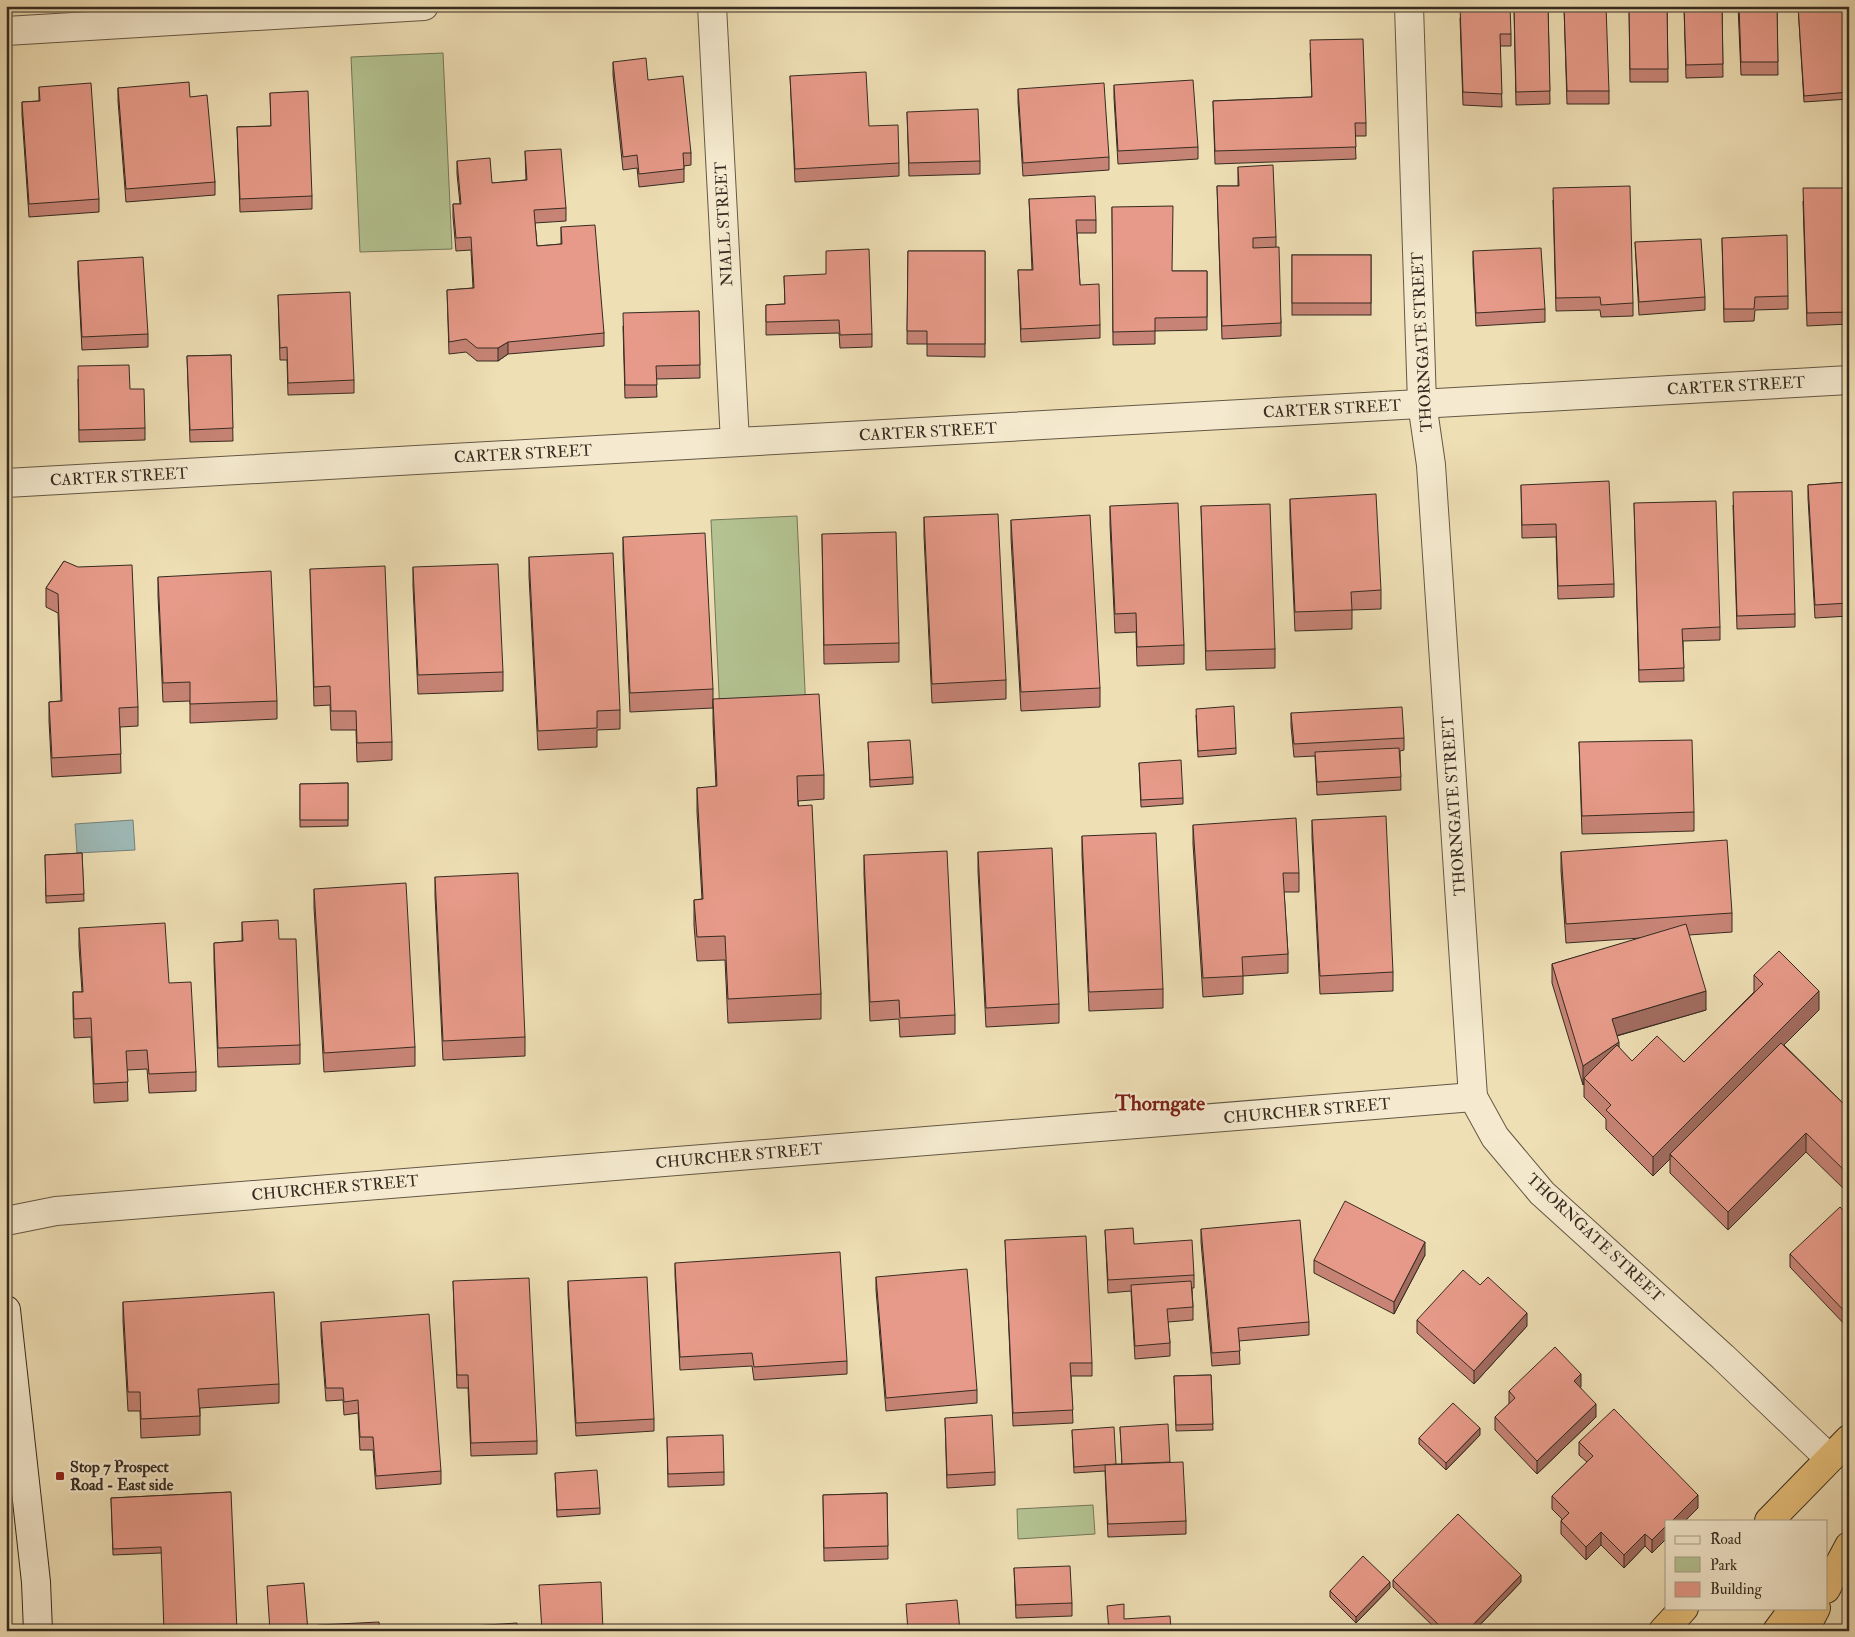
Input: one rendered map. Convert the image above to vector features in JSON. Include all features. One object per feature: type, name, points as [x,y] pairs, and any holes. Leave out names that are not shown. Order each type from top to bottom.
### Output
[{"type":"highway","points":[[1770,1520],[1849,1439]]},
{"type":"highway","points":[[1828,1566],[1849,1540]]},
{"type":"highway","points":[[1828,1585],[1849,1546]]},
{"type":"highway","points":[[1663,1631],[1682,1610]]},
{"type":"highway","points":[[1777,1631],[1793,1610]]},
{"type":"highway","points":[[1804,1631],[1815,1610]]},
{"type":"street","points":[[6,31],[424,6]]},
{"type":"street","name":"NIALL STREET","points":[[712,6],[735,442]]},
{"type":"street","name":"THORNGATE STREET","points":[[1409,6],[1422,404],[1431,465],[1473,1097],[1495,1137],[1542,1193],[1724,1357],[1829,1458]]},
{"type":"street","name":"CARTER STREET","points":[[6,483],[1849,380]]},
{"type":"street","name":"CHURCHER STREET","points":[[6,1222],[56,1211],[1473,1097]]},
{"type":"street","points":[[6,1310],[36,1582],[38,1631]]},
{"type":"green space","points":[[443,53],[452,249],[360,252],[351,57]]},
{"type":"green space","points":[[797,516],[806,712],[720,715],[711,520]]},
{"type":"green space","points":[[1093,1505],[1095,1534],[1018,1539],[1017,1509]]},
{"type":"water","points":[[133,820],[135,850],[77,853],[75,824]]},
{"type":"building","points":[[1460,6],[1510,6],[1511,34],[1500,34],[1502,94],[1463,92]]},
{"type":"building","points":[[1514,6],[1548,6],[1550,91],[1516,92]]},
{"type":"building","points":[[1564,6],[1606,6],[1609,91],[1567,91]]},
{"type":"building","points":[[1629,6],[1667,6],[1668,69],[1630,69]]},
{"type":"building","points":[[1684,6],[1722,6],[1723,64],[1686,65]]},
{"type":"building","points":[[1739,6],[1777,6],[1778,62],[1741,62]]},
{"type":"building","points":[[1798,6],[1849,6],[1849,92],[1804,96]]},
{"type":"building","points":[[1363,39],[1366,123],[1355,123],[1356,147],[1215,151],[1213,101],[1312,97],[1310,40]]},
{"type":"building","points":[[646,58],[648,80],[683,76],[691,153],[683,153],[684,169],[639,174],[637,155],[623,157],[613,62]]},
{"type":"building","points":[[866,72],[869,126],[898,125],[899,163],[795,169],[790,76]]},
{"type":"building","points":[[1193,80],[1198,147],[1118,151],[1114,85]]},
{"type":"building","points":[[189,82],[190,97],[207,95],[215,182],[126,189],[118,88]]},
{"type":"building","points":[[91,83],[99,199],[29,204],[22,102],[40,101],[39,87]]},
{"type":"building","points":[[1104,83],[1109,157],[1023,163],[1018,89]]},
{"type":"building","points":[[308,91],[312,196],[240,199],[237,127],[271,126],[270,93]]},
{"type":"building","points":[[978,109],[980,161],[909,163],[907,112]]},
{"type":"building","points":[[561,149],[566,208],[534,210],[537,246],[562,244],[561,227],[595,225],[604,333],[508,342],[498,348],[477,348],[466,339],[449,342],[447,290],[474,288],[471,237],[456,238],[453,204],[461,204],[457,161],[490,158],[492,183],[527,180],[525,151]]},
{"type":"building","points":[[1273,165],[1276,237],[1253,238],[1253,248],[1279,247],[1281,323],[1222,326],[1217,186],[1239,186],[1238,167]]},
{"type":"building","points":[[1630,186],[1633,303],[1601,305],[1600,297],[1556,298],[1553,188]]},
{"type":"building","points":[[1803,188],[1849,188],[1849,312],[1807,313]]},
{"type":"building","points":[[1095,196],[1096,220],[1076,220],[1080,285],[1099,284],[1100,325],[1021,329],[1018,270],[1033,270],[1029,199]]},
{"type":"building","points":[[1173,206],[1172,271],[1207,271],[1207,317],[1155,318],[1155,331],[1113,332],[1112,207]]},
{"type":"building","points":[[1787,235],[1788,296],[1755,297],[1754,309],[1724,309],[1722,238]]},
{"type":"building","points":[[1701,239],[1705,297],[1639,302],[1635,242]]},
{"type":"building","points":[[1541,248],[1545,309],[1476,313],[1473,251]]},
{"type":"building","points":[[869,249],[872,334],[840,335],[839,320],[766,322],[766,305],[785,304],[784,276],[826,274],[826,251]]},
{"type":"building","points":[[908,251],[985,251],[985,344],[927,344],[927,331],[907,331]]},
{"type":"building","points":[[1292,255],[1371,255],[1371,303],[1292,303]]},
{"type":"building","points":[[143,257],[148,334],[82,337],[78,261]]},
{"type":"building","points":[[350,292],[354,380],[288,383],[287,347],[280,348],[278,295]]},
{"type":"building","points":[[699,311],[700,365],[656,366],[657,385],[625,385],[623,313]]},
{"type":"building","points":[[231,355],[233,428],[190,430],[187,356]]},
{"type":"building","points":[[129,365],[130,389],[144,389],[145,428],[79,430],[78,366]]},
{"type":"building","points":[[1609,481],[1614,584],[1558,586],[1556,524],[1522,525],[1521,485]]},
{"type":"building","points":[[1849,482],[1849,603],[1815,605],[1808,485]]},
{"type":"building","points":[[1792,491],[1795,614],[1737,616],[1733,492]]},
{"type":"building","points":[[1376,494],[1381,590],[1351,592],[1352,610],[1295,612],[1290,499]]},
{"type":"building","points":[[1716,501],[1720,627],[1682,629],[1684,668],[1639,670],[1634,503]]},
{"type":"building","points":[[1178,503],[1184,645],[1137,647],[1136,613],[1115,614],[1110,506]]},
{"type":"building","points":[[1270,504],[1275,649],[1206,651],[1201,506]]},
{"type":"building","points":[[998,514],[1006,680],[932,684],[924,517]]},
{"type":"building","points":[[1090,515],[1100,688],[1021,692],[1011,520]]},
{"type":"building","points":[[896,532],[899,643],[824,645],[822,534]]},
{"type":"building","points":[[705,533],[713,689],[630,693],[623,537]]},
{"type":"building","points":[[613,553],[620,710],[597,711],[597,728],[538,731],[529,557]]},
{"type":"building","points":[[64,561],[78,567],[132,565],[138,707],[119,708],[121,754],[52,758],[49,702],[62,701],[58,594],[46,588]]},
{"type":"building","points":[[498,564],[503,672],[418,675],[413,567]]},
{"type":"building","points":[[385,566],[392,742],[357,743],[356,711],[331,711],[330,686],[314,687],[310,569]]},
{"type":"building","points":[[271,571],[277,701],[190,704],[190,682],[163,683],[158,577]]},
{"type":"building","points":[[819,694],[824,775],[797,776],[798,806],[812,805],[821,994],[728,999],[725,936],[697,937],[694,900],[703,899],[697,788],[717,786],[713,699]]},
{"type":"building","points":[[1234,706],[1236,748],[1198,751],[1196,709]]},
{"type":"building","points":[[1402,707],[1404,738],[1294,744],[1291,713]]},
{"type":"building","points":[[910,740],[913,777],[870,780],[868,742]]},
{"type":"building","points":[[1692,740],[1694,812],[1582,816],[1579,742]]},
{"type":"building","points":[[1399,748],[1401,777],[1317,782],[1315,752]]},
{"type":"building","points":[[1181,760],[1183,798],[1141,800],[1139,763]]},
{"type":"building","points":[[348,783],[348,820],[300,820],[300,784]]},
{"type":"building","points":[[1386,816],[1393,972],[1320,976],[1312,820]]},
{"type":"building","points":[[1296,818],[1299,873],[1283,873],[1288,954],[1242,957],[1243,976],[1203,978],[1193,825]]},
{"type":"building","points":[[1156,833],[1163,989],[1089,992],[1082,836]]},
{"type":"building","points":[[1727,840],[1732,913],[1566,924],[1561,852]]},
{"type":"building","points":[[1052,848],[1059,1004],[986,1008],[978,852]]},
{"type":"building","points":[[947,851],[955,1015],[900,1018],[899,1000],[870,1002],[864,855]]},
{"type":"building","points":[[82,853],[84,894],[46,896],[45,855]]},
{"type":"building","points":[[518,873],[525,1037],[443,1041],[435,877]]},
{"type":"building","points":[[406,883],[415,1047],[324,1053],[314,889]]},
{"type":"building","points":[[278,920],[279,939],[296,939],[300,1045],[218,1048],[214,943],[243,941],[242,922]]},
{"type":"building","points":[[165,923],[169,983],[191,982],[196,1072],[149,1074],[147,1050],[126,1051],[128,1082],[94,1084],[91,1018],[74,1019],[73,992],[83,992],[79,928]]},
{"type":"building","points":[[1686,924],[1706,991],[1612,1019],[1619,1042],[1583,1066],[1552,964]]},
{"type":"building","points":[[1779,951],[1819,991],[1653,1157],[1606,1110],[1611,1105],[1584,1078],[1617,1045],[1632,1061],[1657,1036],[1684,1062],[1763,984],[1754,975]]},
{"type":"building","points":[[1781,1043],[1849,1109],[1849,1167],[1845,1171],[1806,1133],[1728,1212],[1670,1154]]},
{"type":"building","points":[[1345,1201],[1425,1242],[1394,1302],[1314,1260]]},
{"type":"building","points":[[1840,1207],[1849,1216],[1849,1316],[1790,1254]]},
{"type":"building","points":[[1300,1220],[1309,1322],[1238,1328],[1240,1351],[1212,1353],[1201,1229]]},
{"type":"building","points":[[1133,1228],[1134,1244],[1192,1240],[1194,1275],[1108,1280],[1105,1230]]},
{"type":"building","points":[[1086,1236],[1092,1363],[1070,1363],[1073,1410],[1013,1413],[1005,1240]]},
{"type":"building","points":[[840,1252],[847,1361],[754,1367],[752,1353],[680,1357],[675,1263]]},
{"type":"building","points":[[967,1269],[977,1390],[886,1398],[876,1277]]},
{"type":"building","points":[[1463,1270],[1480,1285],[1488,1277],[1527,1313],[1474,1371],[1417,1320]]},
{"type":"building","points":[[647,1277],[654,1419],[576,1423],[568,1281]]},
{"type":"building","points":[[529,1278],[537,1441],[471,1443],[468,1375],[457,1375],[453,1281]]},
{"type":"building","points":[[1191,1281],[1193,1307],[1167,1309],[1170,1343],[1135,1346],[1131,1285]]},
{"type":"building","points":[[274,1292],[279,1384],[198,1389],[200,1416],[141,1419],[140,1392],[128,1392],[123,1302]]},
{"type":"building","points":[[429,1314],[441,1471],[376,1476],[373,1437],[360,1437],[358,1400],[344,1402],[343,1388],[326,1388],[321,1322]]},
{"type":"building","points":[[1555,1347],[1581,1374],[1574,1381],[1596,1404],[1537,1461],[1495,1417],[1515,1398],[1509,1391]]},
{"type":"building","points":[[1211,1375],[1213,1424],[1176,1425],[1174,1376]]},
{"type":"building","points":[[1453,1403],[1480,1428],[1446,1463],[1419,1438]]},
{"type":"building","points":[[1614,1409],[1698,1495],[1673,1520],[1665,1520],[1665,1527],[1652,1540],[1645,1534],[1624,1555],[1601,1532],[1586,1547],[1561,1521],[1569,1513],[1552,1496],[1593,1456],[1579,1442]]},
{"type":"building","points":[[992,1415],[995,1472],[947,1475],[945,1418]]},
{"type":"building","points":[[1168,1424],[1170,1462],[1122,1464],[1120,1427]]},
{"type":"building","points":[[1114,1427],[1116,1464],[1074,1467],[1072,1430]]},
{"type":"building","points":[[723,1435],[724,1472],[668,1474],[667,1437]]},
{"type":"building","points":[[1183,1462],[1186,1521],[1108,1524],[1105,1465]]},
{"type":"building","points":[[597,1470],[600,1508],[557,1510],[555,1473]]},
{"type":"building","points":[[231,1492],[237,1631],[164,1631],[161,1547],[113,1549],[111,1498]]},
{"type":"building","points":[[887,1493],[888,1546],[824,1548],[823,1495]]},
{"type":"building","points":[[1458,1514],[1521,1575],[1467,1631],[1445,1631],[1393,1580]]},
{"type":"building","points":[[1363,1556],[1390,1582],[1356,1617],[1330,1591]]},
{"type":"building","points":[[1070,1566],[1072,1603],[1016,1605],[1014,1568]]},
{"type":"building","points":[[601,1582],[603,1631],[542,1631],[539,1585]]},
{"type":"building","points":[[304,1583],[308,1631],[270,1631],[267,1586]]},
{"type":"building","points":[[957,1600],[960,1631],[908,1631],[906,1604]]},
{"type":"building","points":[[1124,1604],[1124,1619],[1170,1616],[1171,1631],[1109,1631],[1107,1606]]},
{"type":"building","points":[[379,1622],[380,1631],[318,1631],[318,1625]]},
{"type":"building","points":[[517,1623],[518,1631],[472,1631],[472,1626]]},
{"type":"place","name":"Stop 7 Prospect Road - East side","points":[[60,1476]]},
{"type":"district","name":"Thorngate","points":[[1160,1103]]}]
